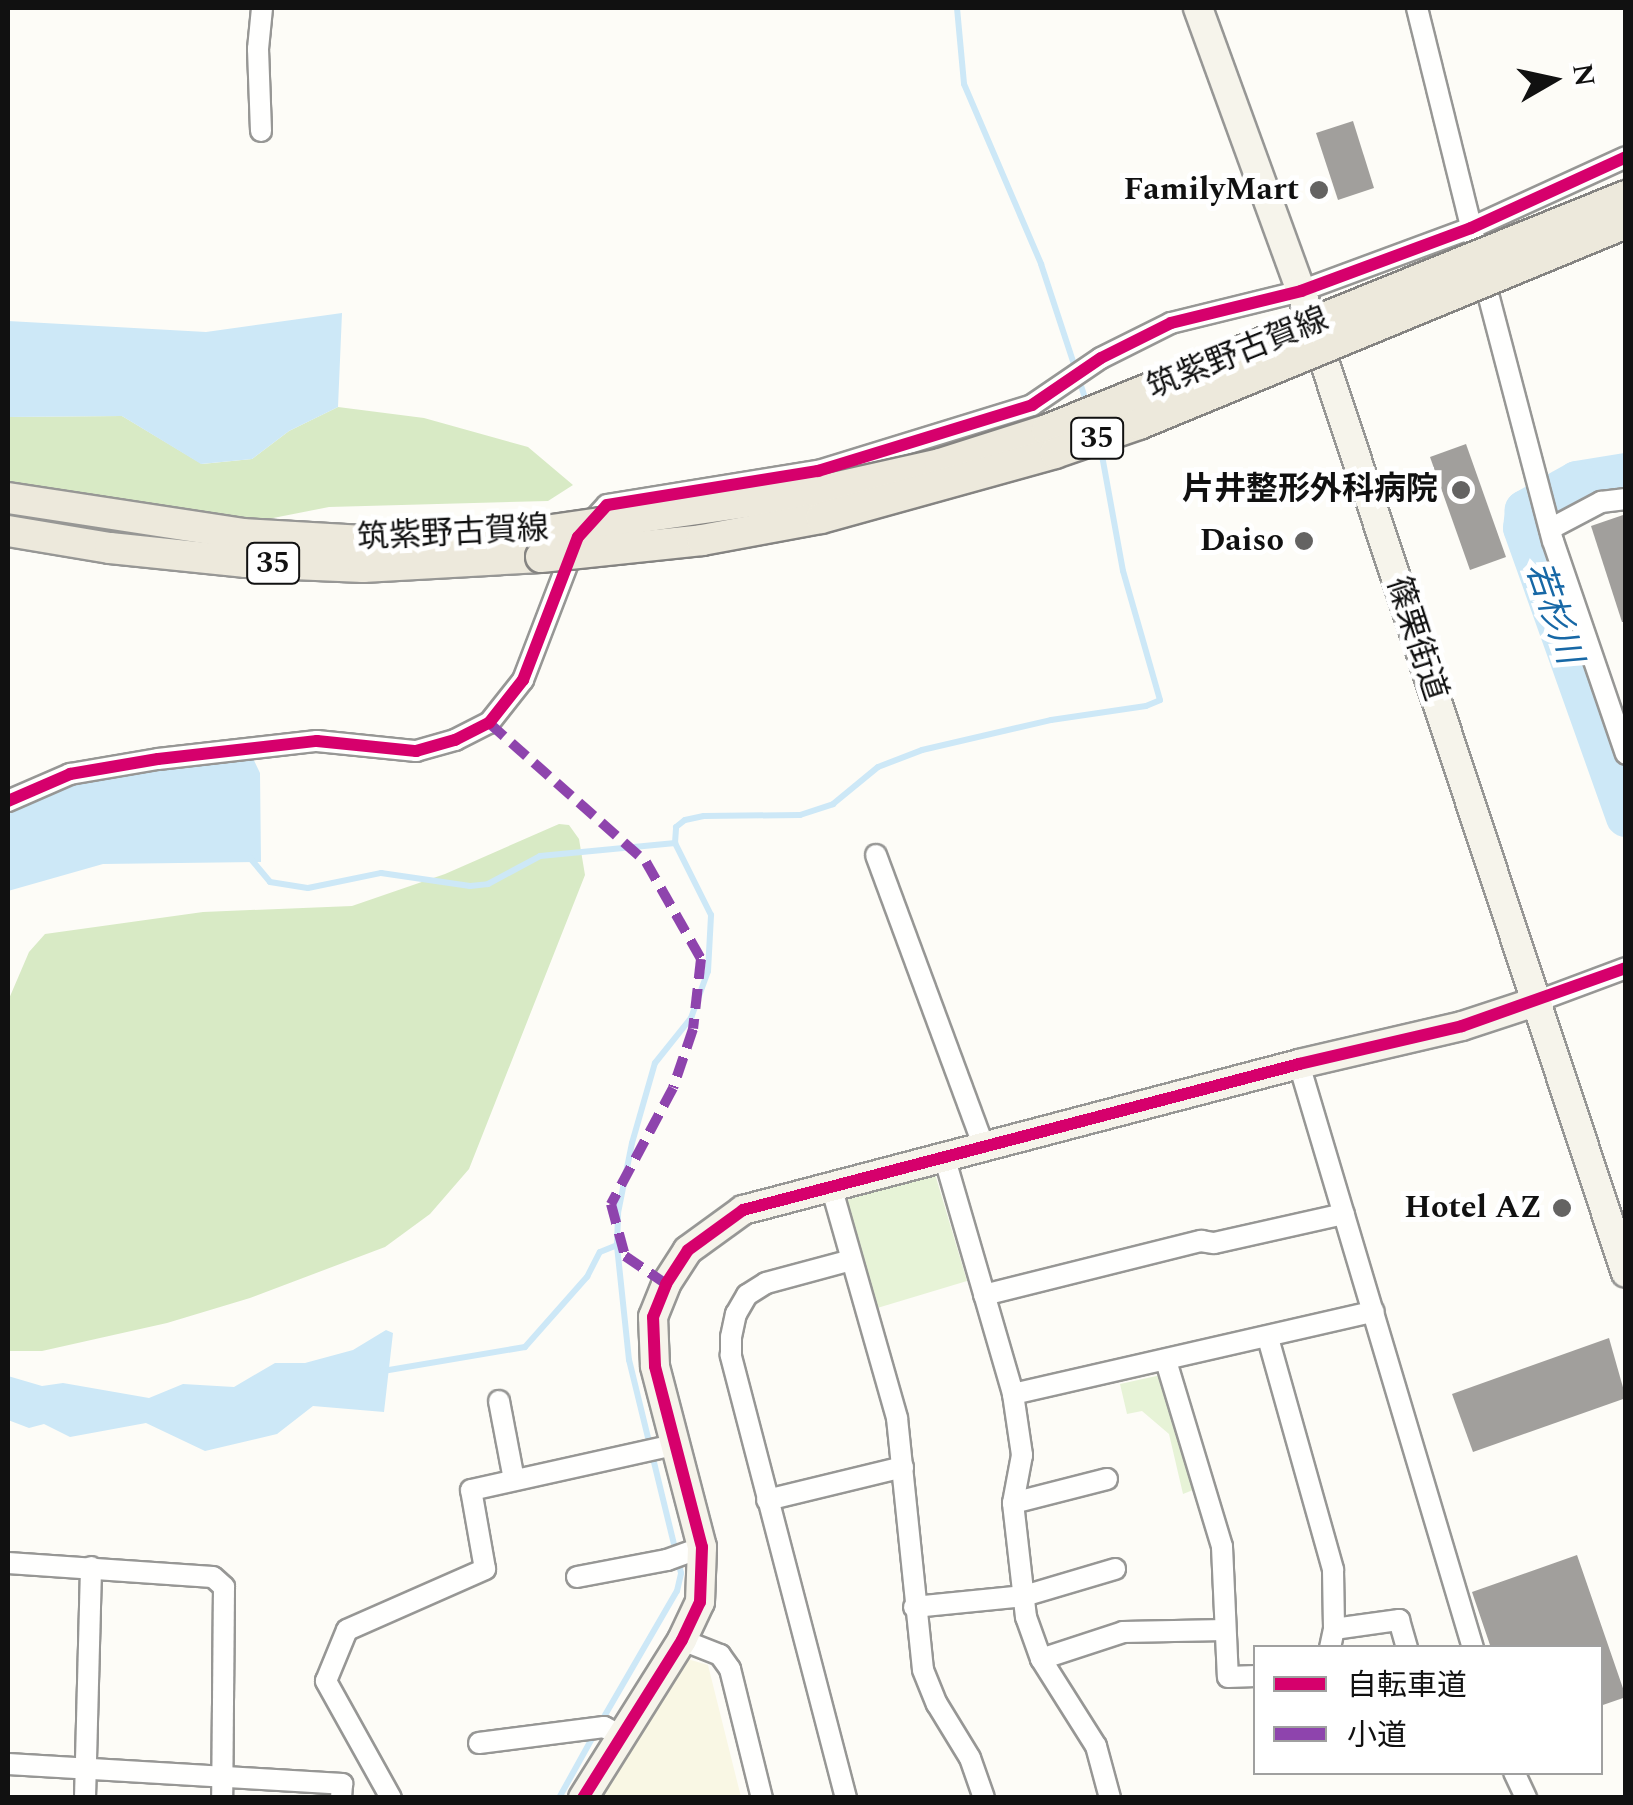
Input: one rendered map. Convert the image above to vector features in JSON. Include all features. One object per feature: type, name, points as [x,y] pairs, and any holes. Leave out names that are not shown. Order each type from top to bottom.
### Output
[{"type":"main road","name":"筑紫野古賀線","points":[[8,531],[110,548],[246,562],[363,566],[540,545],[816,492],[940,464],[1047,430],[1626,196]]},
{"type":"main road","name":"筑紫野古賀線","points":[[8,498],[242,534],[540,545],[702,540],[821,518],[1055,453],[1139,424],[1626,223]]},
{"type":"street","points":[[261,131],[258,49],[262,8]]},
{"type":"street","name":"篠栗街道","points":[[1198,8],[1301,291],[1626,1274]]},
{"type":"street","points":[[1416,8],[1550,528],[1626,754]]},
{"type":"street","points":[[8,802],[70,774],[158,759],[317,741],[416,751],[456,740],[489,723],[523,680],[578,537],[607,505],[818,471],[1032,405],[1101,358],[1172,324],[1301,291],[1471,228],[1626,158]]},
{"type":"street","points":[[1550,528],[1601,502],[1626,499]]},
{"type":"street","points":[[876,855],[983,1144]]},
{"type":"street","points":[[583,1798],[682,1640],[700,1602],[702,1547],[655,1366],[653,1317],[666,1284],[688,1250],[742,1210],[983,1144],[1462,1026],[1626,968]]},
{"type":"street","points":[[1299,1064],[1472,1645]]},
{"type":"street","points":[[944,1156],[1014,1394],[1022,1454],[1013,1503],[1026,1617],[1042,1659],[1096,1746],[1110,1798]]},
{"type":"street","points":[[831,1186],[897,1418],[923,1670],[937,1704],[970,1758],[984,1798]]},
{"type":"street","points":[[984,1295],[1201,1241],[1214,1243],[1344,1214]]},
{"type":"street","points":[[846,1798],[731,1354],[736,1314],[748,1295],[766,1283],[851,1260]]},
{"type":"street","points":[[1014,1394],[1374,1311]]},
{"type":"street","points":[[1268,1338],[1333,1570],[1332,1638],[1400,1620],[1406,1645]]},
{"type":"street","points":[[1166,1361],[1222,1547],[1228,1677],[1253,1676]]},
{"type":"street","points":[[499,1402],[514,1480]]},
{"type":"street","points":[[8,1764],[222,1775],[342,1791],[387,1791],[326,1682],[347,1630],[485,1569],[471,1490],[674,1445]]},
{"type":"street","points":[[768,1500],[904,1468]]},
{"type":"street","points":[[1013,1503],[1108,1479]]},
{"type":"street","points":[[577,1577],[667,1560],[702,1547]]},
{"type":"street","points":[[8,1562],[213,1577],[224,1587],[222,1798]]},
{"type":"street","points":[[85,1798],[90,1567]]},
{"type":"street","points":[[914,1607],[1024,1596],[1115,1569]]},
{"type":"street","points":[[1042,1659],[1123,1632],[1225,1630]]},
{"type":"street","points":[[682,1640],[720,1655],[730,1670],[762,1798]]},
{"type":"street","points":[[479,1743],[604,1728],[622,1736]]},
{"type":"street","points":[[1515,1775],[1526,1798]]},
{"type":"shaded area","points":[[684,1658],[708,1665],[741,1797],[603,1798]]},
{"type":"green space","points":[[338,407],[424,418],[528,447],[573,485],[548,501],[329,507],[223,528],[8,484],[8,417],[122,416],[202,464],[252,459],[289,431]]},
{"type":"green space","points":[[559,824],[569,825],[579,839],[585,875],[469,1169],[430,1214],[385,1247],[250,1298],[167,1323],[42,1351],[8,1351],[8,1001],[29,952],[45,934],[203,912],[352,906],[445,874]]},
{"type":"green space","points":[[935,1174],[967,1281],[874,1309],[843,1201]]},
{"type":"green space","points":[[1161,1375],[1198,1488],[1183,1494],[1169,1434],[1142,1411],[1127,1414],[1120,1384]]},
{"type":"water","points":[[342,313],[338,407],[289,431],[252,459],[201,464],[122,416],[8,417],[8,321],[206,332]]},
{"type":"water","points":[[250,752],[260,773],[261,862],[103,864],[8,891],[8,810],[62,786]]},
{"type":"water","points":[[386,1330],[393,1333],[384,1412],[313,1406],[277,1434],[205,1451],[146,1423],[70,1437],[44,1424],[29,1428],[8,1420],[8,1376],[42,1386],[63,1383],[149,1398],[183,1384],[234,1387],[275,1363],[305,1363],[353,1350]]},
{"type":"building","points":[[1353,121],[1374,188],[1338,200],[1316,133]]},
{"type":"building","points":[[1466,444],[1506,557],[1470,570],[1430,457]]},
{"type":"building","points":[[1626,514],[1626,622],[1622,622],[1591,526]]},
{"type":"building","points":[[1609,1338],[1626,1398],[1473,1452],[1452,1394]]},
{"type":"building","points":[[1577,1555],[1626,1697],[1603,1705],[1603,1645],[1490,1645],[1472,1592]]},
{"type":"waterway","points":[[957,8],[964,84],[1041,264],[1087,404]]},
{"type":"waterway","points":[[383,1371],[525,1347],[587,1277],[600,1252],[617,1245],[618,1213],[632,1143],[655,1063],[691,1018],[708,971],[711,915],[675,843],[676,827],[685,820],[704,816],[800,815],[833,804],[878,767],[922,750],[1160,700],[1123,571],[1100,445]]},
{"type":"waterway","name":"若杉川","points":[[1626,473],[1577,481],[1525,510],[1523,528],[1626,817]]},
{"type":"waterway","points":[[250,858],[270,882],[308,888],[381,873],[470,886],[488,884],[540,856],[675,843]]},
{"type":"waterway","points":[[601,1722],[677,1591],[681,1573],[629,1360],[617,1245]]},
{"type":"waterway","points":[[559,1798],[595,1733]]},
{"type":"marked path","points":[[489,723],[646,862],[701,959],[693,1029],[673,1088],[611,1204],[625,1256],[666,1284]]},
{"type":"cycle path","points":[[8,801],[70,774],[158,759],[317,741],[416,751],[455,740],[489,723],[523,680],[578,537],[607,505],[818,471],[1032,405],[1101,358],[1171,323],[1301,291],[1471,228],[1626,157]]},
{"type":"cycle path","points":[[583,1798],[682,1640],[700,1602],[702,1547],[655,1366],[653,1317],[666,1284],[688,1250],[743,1210],[1299,1064],[1462,1026],[1626,968]]},
{"type":"place","name":"FamilyMart","points":[[1319,190]]},
{"type":"place","name":"片井整形外科病院","points":[[1461,490]]},
{"type":"place","name":"Daiso","points":[[1304,541]]},
{"type":"place","name":"Hotel AZ","points":[[1562,1208]]}]
